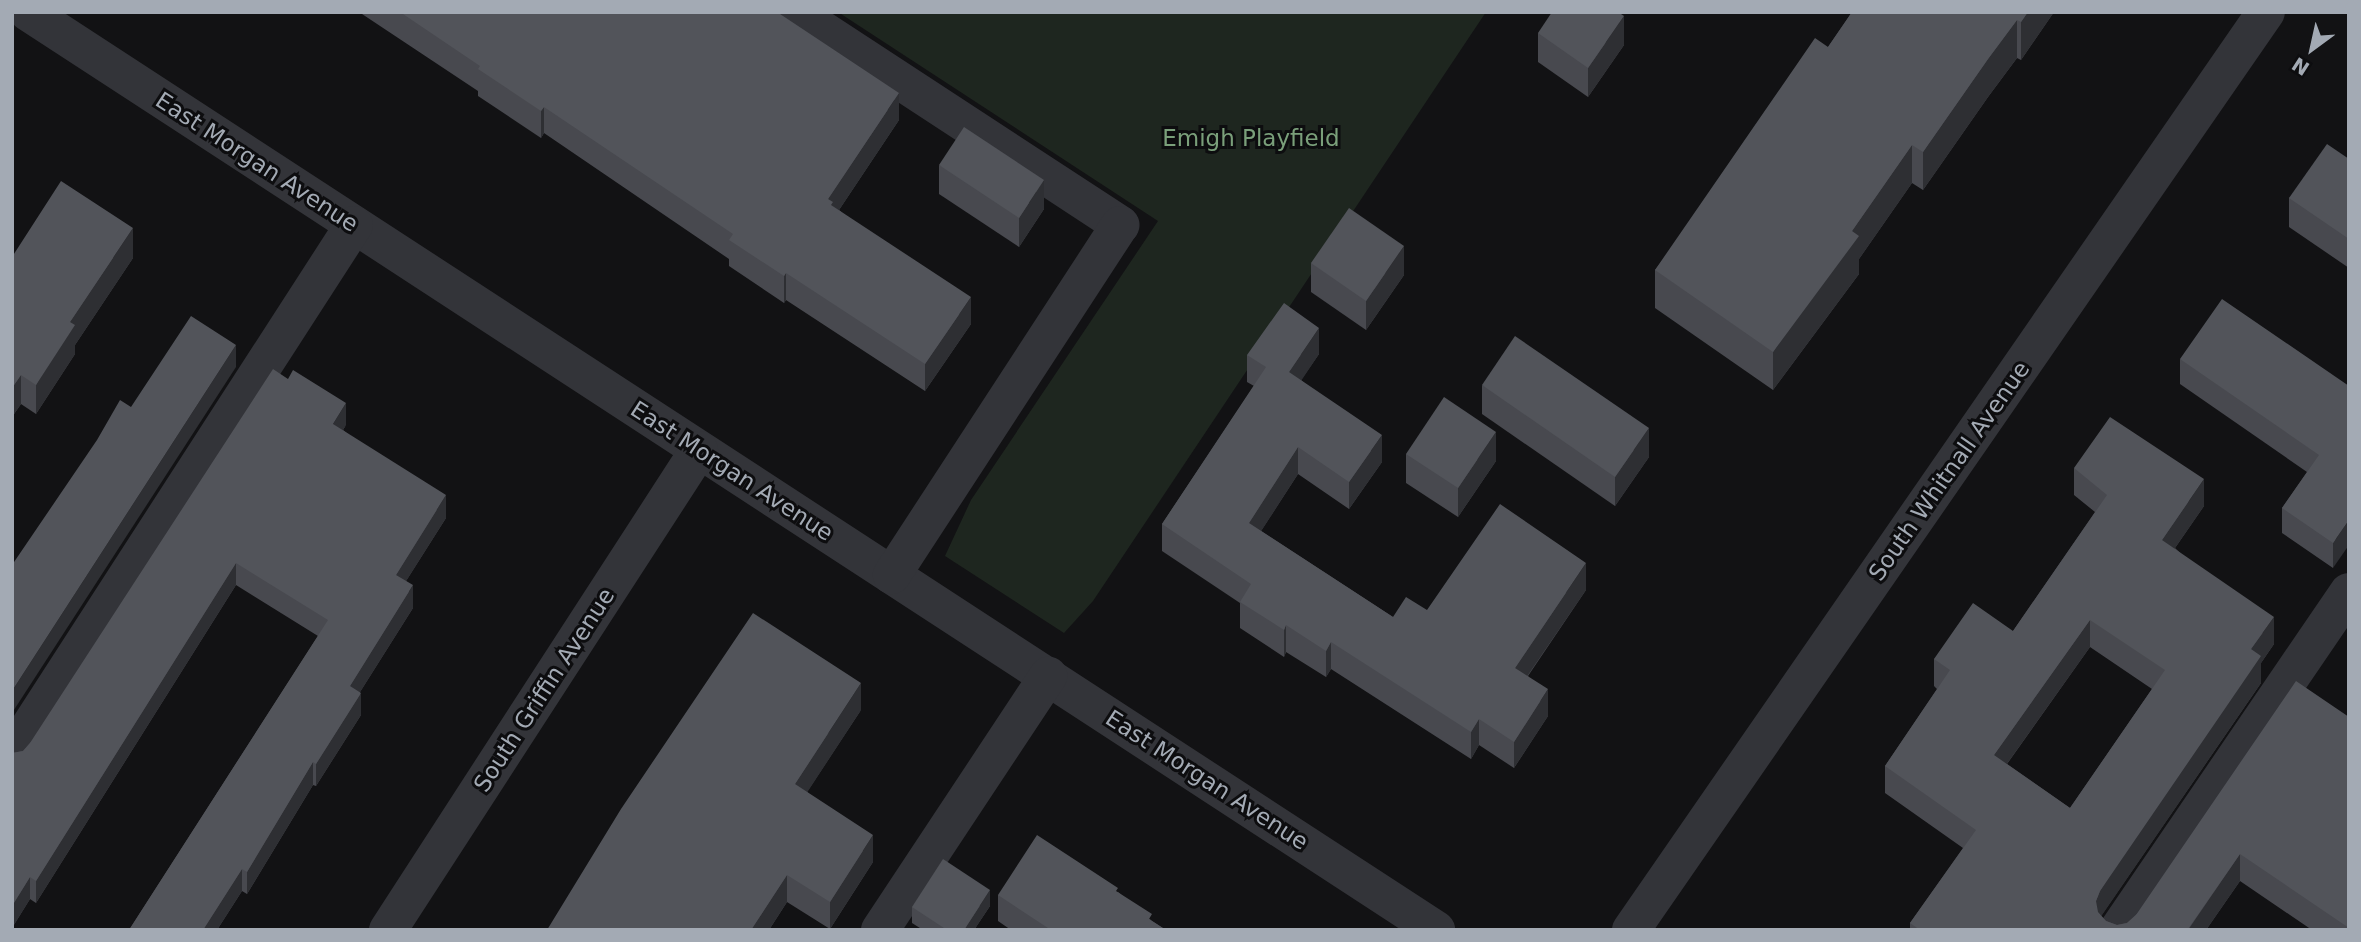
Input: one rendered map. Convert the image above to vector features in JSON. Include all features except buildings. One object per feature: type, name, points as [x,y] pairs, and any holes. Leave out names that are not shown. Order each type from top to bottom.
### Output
[{"type":"street","points":[[12,18],[16,12]]},
{"type":"street","name":"East Morgan Avenue","points":[[28,12],[1436,930]]},
{"type":"street","points":[[795,12],[1120,225],[892,575]]},
{"type":"street","name":"South Whitnall Avenue","points":[[1631,930],[2266,12]]},
{"type":"street","points":[[12,754],[354,225]]},
{"type":"street","name":"South Griffin Avenue","points":[[388,930],[699,450]]},
{"type":"street","points":[[2118,930],[2349,592]]},
{"type":"street","points":[[880,930],[1048,677]]},
{"type":"green space","name":"Emigh Playfield","points":[[838,12],[1486,12],[1093,601],[1064,633],[945,556],[971,500],[1158,221]]}]
